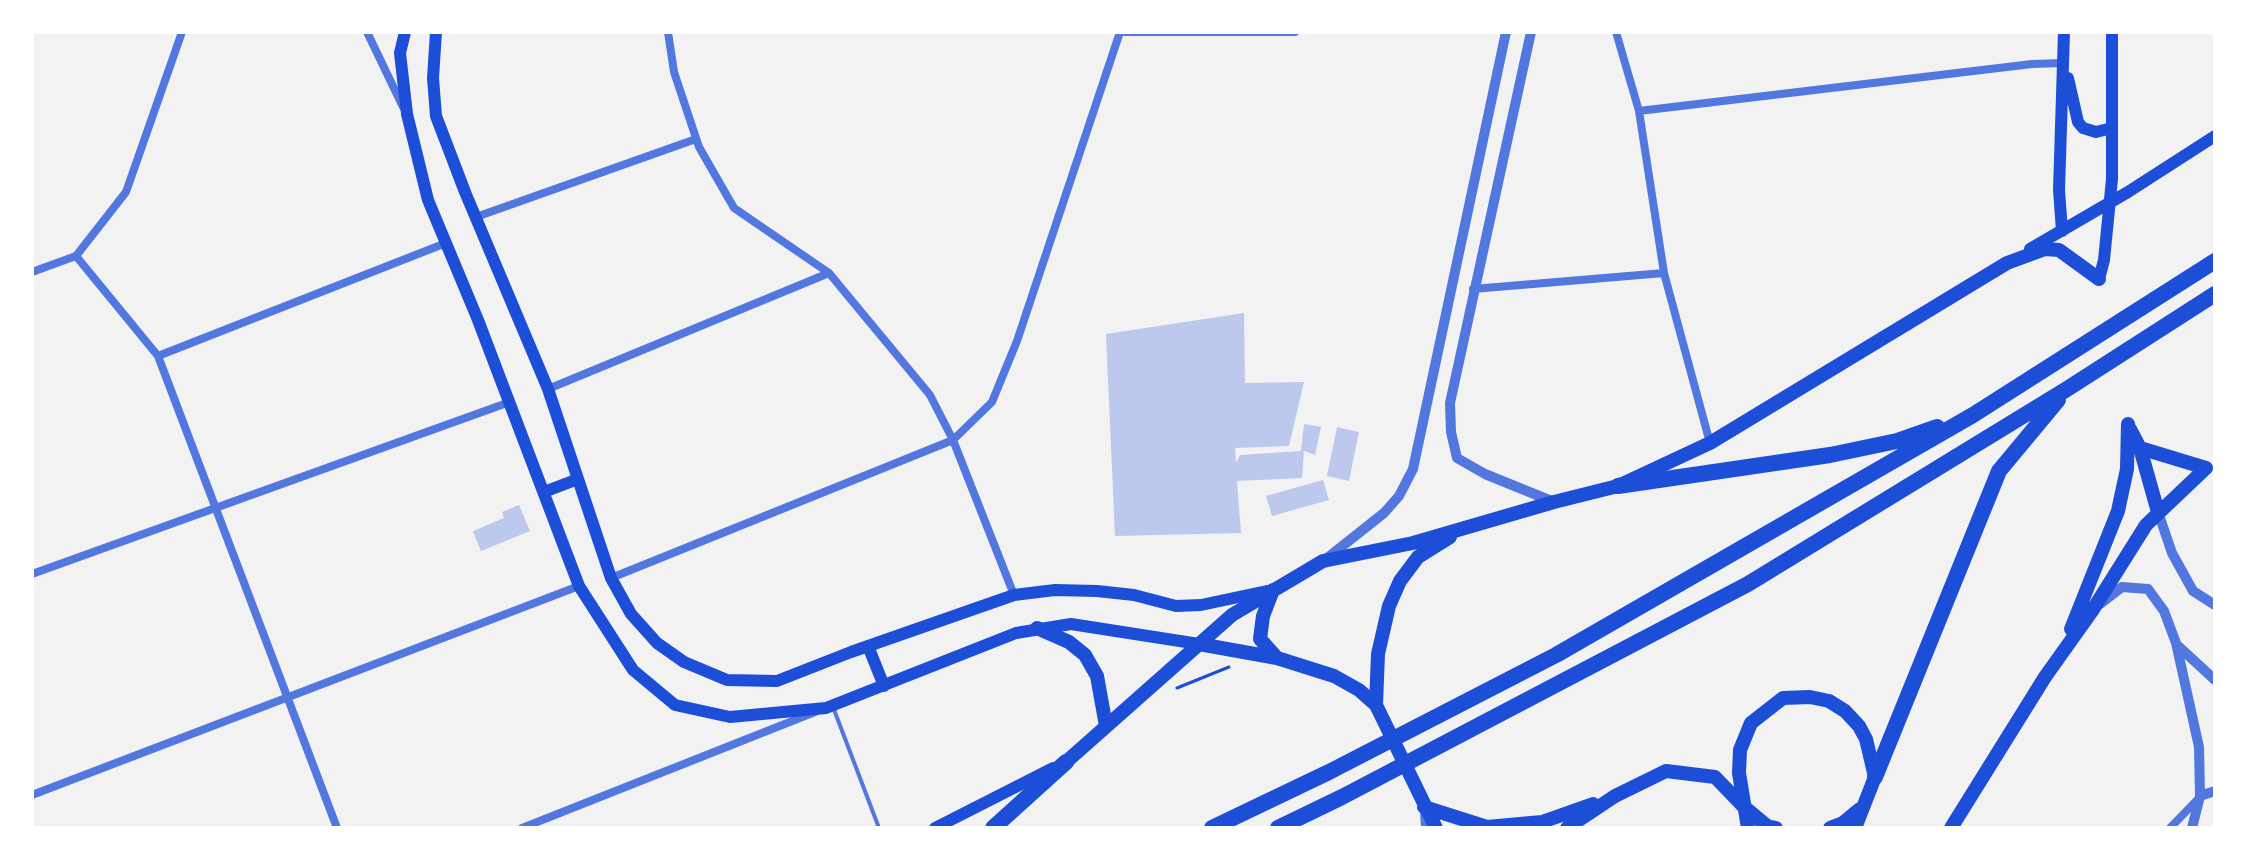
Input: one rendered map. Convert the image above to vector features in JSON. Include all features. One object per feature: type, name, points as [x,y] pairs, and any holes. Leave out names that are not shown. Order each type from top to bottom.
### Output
[{"type":"highway","points":[[1212,828],[1329,772],[1556,655],[1973,415],[2215,261]]},
{"type":"highway","points":[[1278,828],[1748,584],[2067,389],[2215,294]]},
{"type":"highway","points":[[1875,777],[1999,471],[2067,389]]},
{"type":"highway","points":[[1618,486],[1830,455],[1897,441],[1973,415]]},
{"type":"highway","points":[[993,828],[1066,762]]},
{"type":"main road","points":[[405,32],[400,53],[407,114],[428,200],[579,586],[633,670],[675,705],[730,717],[829,707],[1016,633],[1071,624],[1199,644],[1277,658],[1334,676],[1359,690],[1376,705],[1436,828]]},
{"type":"main road","points":[[436,32],[433,78],[436,116],[548,389],[611,578],[631,614],[657,643],[684,662],[727,680],[777,681],[1014,595],[1055,590],[1097,591],[1134,595],[1176,606],[1201,605],[1273,590]]},
{"type":"main road","points":[[2062,231],[2059,190],[2064,32]]},
{"type":"main road","points":[[2007,263],[2045,249],[2059,250],[2099,279],[2110,202],[2112,32]]},
{"type":"main road","points":[[2064,63],[2078,122],[2083,128],[2096,132],[2112,128]]},
{"type":"main road","points":[[935,828],[1066,762],[1232,615],[1323,561],[1413,543],[1618,486],[1710,443],[2215,136]]},
{"type":"main road","points":[[2065,644],[2118,511],[2129,449],[2128,424],[2140,448],[2158,512]]},
{"type":"main road","points":[[2140,448],[2211,465]]},
{"type":"main road","points":[[1951,828],[2065,644],[2092,611],[2146,525],[2211,465]]},
{"type":"main road","points":[[544,492],[578,479]]},
{"type":"main road","points":[[1376,705],[1378,654],[1389,606],[1400,581],[1418,557],[1469,526]]},
{"type":"main road","points":[[1273,590],[1263,616],[1260,639],[1277,658]]},
{"type":"main road","points":[[1037,628],[1069,642],[1085,655],[1097,676],[1106,726]]},
{"type":"main road","points":[[868,646],[884,686]]},
{"type":"main road","points":[[1748,828],[1739,773],[1740,750],[1751,723],[1783,698],[1810,697],[1829,701],[1845,711],[1866,739],[1875,777],[1855,828]]},
{"type":"main road","points":[[1424,807],[1487,827],[1542,822],[1615,796],[1666,771],[1715,777],[1743,806],[1767,826],[1776,828]]},
{"type":"main road","points":[[1567,828],[1615,796]]},
{"type":"main road","points":[[1830,828],[1843,823],[1862,807]]},
{"type":"street","points":[[32,272],[76,256],[126,192],[182,32]]},
{"type":"street","points":[[367,32],[407,114]]},
{"type":"street","points":[[668,32],[674,72],[696,139],[734,208],[829,273],[930,395],[953,440],[1014,595]]},
{"type":"street","points":[[611,578],[953,440],[992,402],[1017,341],[1120,32],[1295,32]]},
{"type":"street","points":[[1323,561],[1384,513],[1399,496],[1413,469],[1507,32],[1528,32],[1450,403],[1451,432],[1457,458],[1485,474],[1554,502]]},
{"type":"street","points":[[1616,32],[1639,111],[1664,273],[1710,443]]},
{"type":"street","points":[[1639,111],[2032,64],[2064,63]]},
{"type":"street","points":[[476,217],[696,139]]},
{"type":"street","points":[[158,356],[446,243]]},
{"type":"street","points":[[76,256],[158,356],[337,828]]},
{"type":"street","points":[[548,389],[829,273]]},
{"type":"street","points":[[1473,289],[1664,273]]},
{"type":"street","points":[[32,574],[507,403]]},
{"type":"street","points":[[2158,512],[2172,553],[2193,591],[2215,605]]},
{"type":"street","points":[[32,795],[579,586]]},
{"type":"street","points":[[2092,611],[2122,587],[2148,589],[2164,611],[2176,643],[2199,747],[2200,796],[2192,828]]},
{"type":"street","points":[[2176,643],[2215,680]]},
{"type":"street","points":[[522,828],[829,707]]},
{"type":"street","points":[[2170,828],[2200,796],[2215,791]]},
{"type":"street","points":[[1424,807],[1425,828]]},
{"type":"lane","points":[[829,707],[879,828]]},
{"type":"path","points":[[1170,690],[1230,667]]},
{"type":"building","points":[[1244,313],[1245,383],[1304,382],[1289,446],[1235,448],[1236,463],[1240,455],[1301,451],[1304,424],[1321,427],[1315,455],[1304,451],[1302,478],[1237,481],[1241,533],[1115,536],[1106,334]]},
{"type":"building","points":[[1337,427],[1359,432],[1349,481],[1327,476]]},
{"type":"building","points":[[1323,480],[1329,500],[1272,516],[1266,496]]},
{"type":"building","points":[[519,505],[530,531],[481,551],[473,531],[504,518],[502,512]]}]
